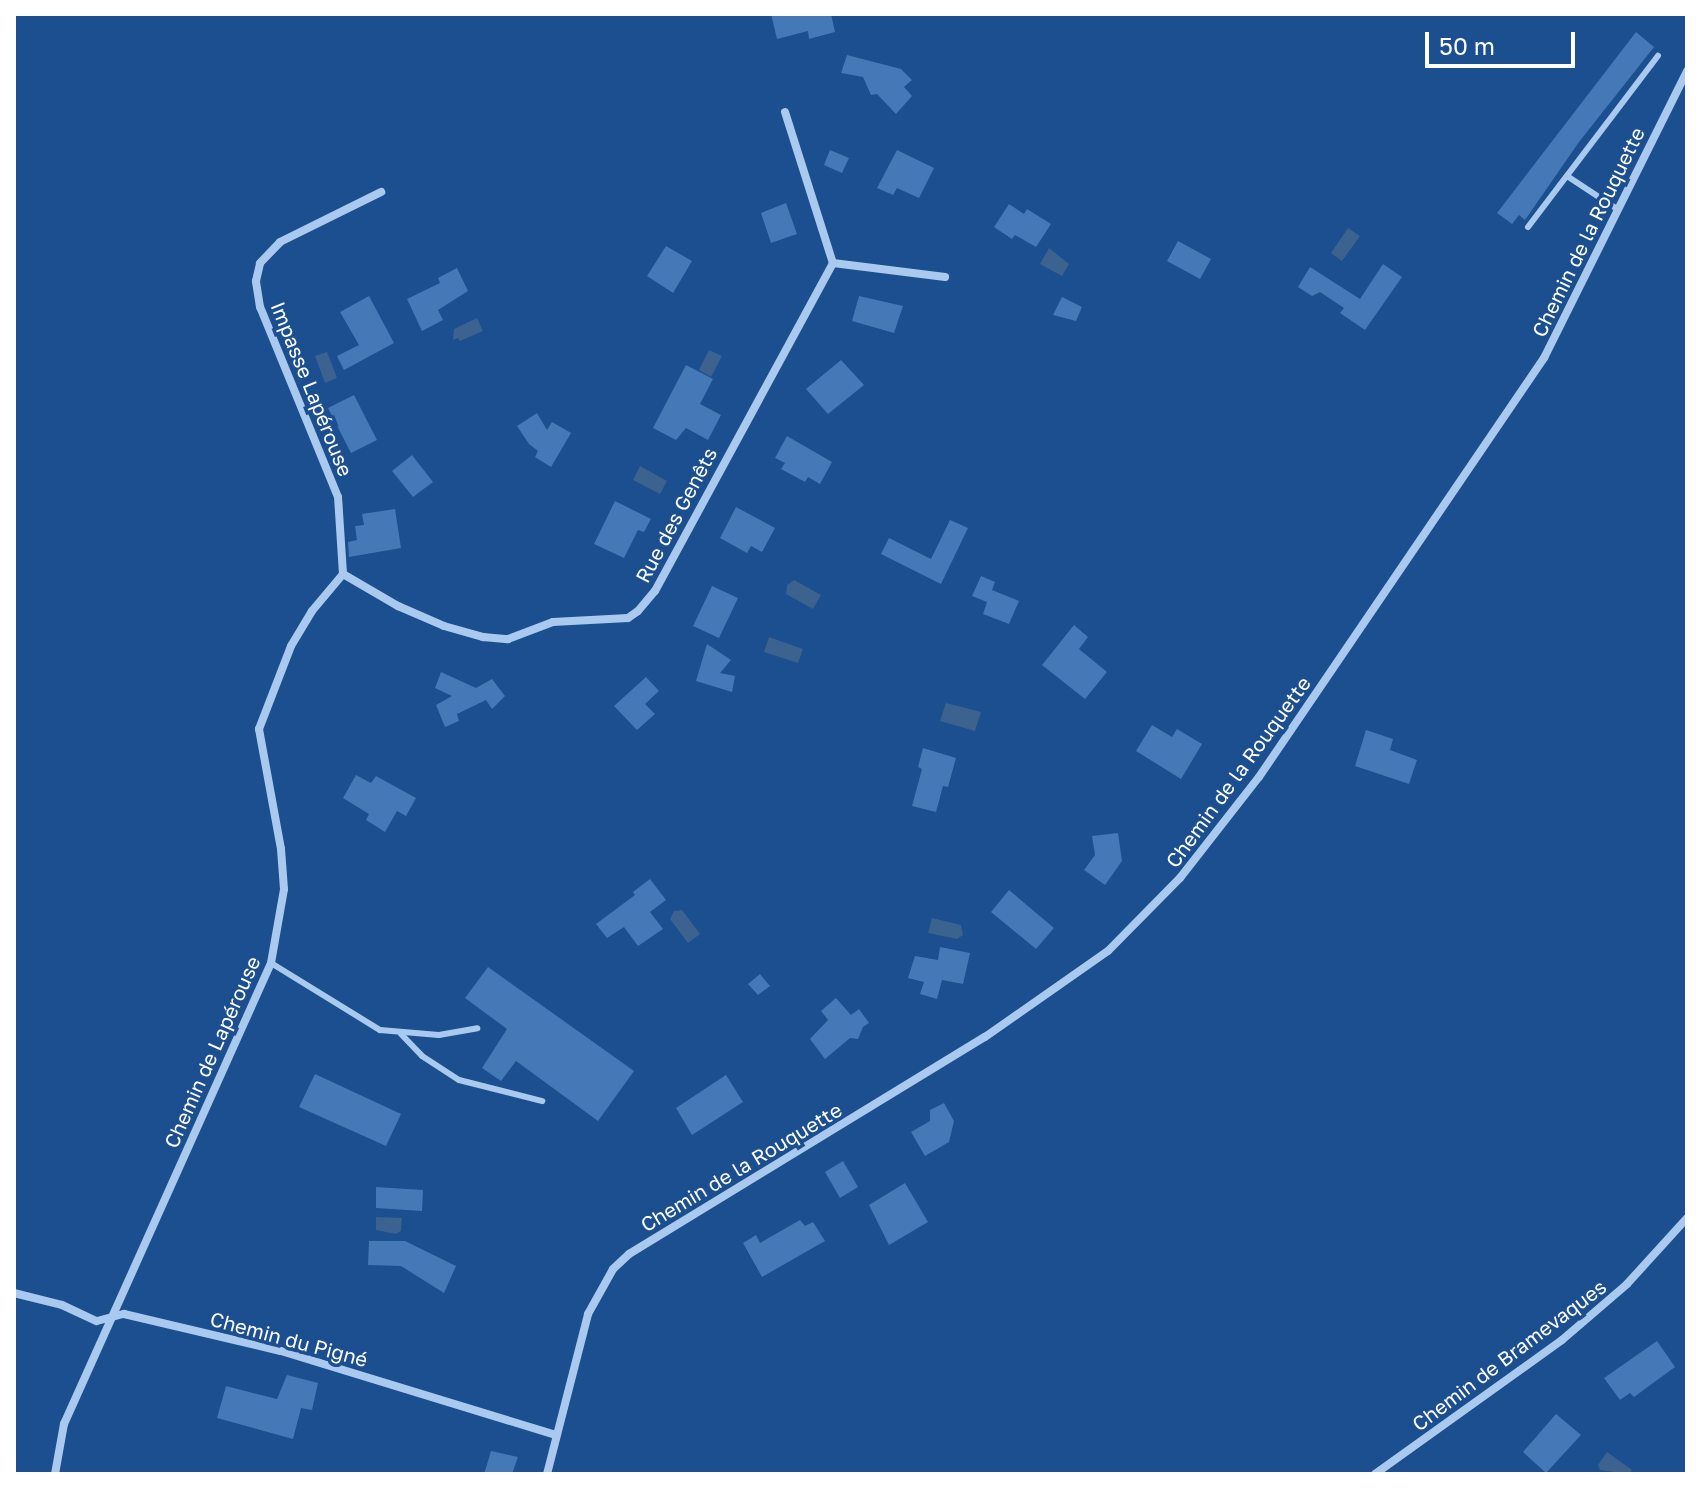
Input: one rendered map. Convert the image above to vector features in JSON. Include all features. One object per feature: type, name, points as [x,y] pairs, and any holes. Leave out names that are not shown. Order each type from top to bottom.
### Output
[{"type":"street","name":"Chemin de la Rouquette","points":[[547,1474],[588,1314],[613,1269],[629,1254],[997,1028],[1108,951],[1180,878],[1259,777],[1544,358],[1687,71]]},
{"type":"street","points":[[785,112],[833,263],[945,277]]},
{"type":"street","name":"Impasse Lapérouse","points":[[343,574],[338,497],[260,307],[256,281],[260,263],[280,242],[381,192]]},
{"type":"street","name":"Rue des Genêts","points":[[343,574],[444,626],[483,637],[508,639],[553,622],[579,618],[628,618],[655,591],[833,263]]},
{"type":"street","name":"Chemin de Lapérouse","points":[[55,1474],[64,1424],[271,963],[284,889],[281,849],[259,729],[291,646],[328,589],[343,574]]},
{"type":"street","name":"Chemin de Bramevaques","points":[[1375,1474],[1562,1340],[1627,1284],[1687,1218]]},
{"type":"street","name":"Chemin du Pigné","points":[[14,1293],[62,1305],[97,1321],[124,1314],[281,1351],[555,1435]]},
{"type":"lane","points":[[1528,227],[1658,56]]},
{"type":"lane","points":[[1567,176],[1617,209]]},
{"type":"lane","points":[[271,963],[380,1030],[439,1035],[477,1028]]},
{"type":"lane","points":[[401,1034],[422,1056],[459,1080],[542,1101]]},
{"type":"water","points":[[1348,228],[1360,236],[1342,261],[1331,253]]},
{"type":"water","points":[[1049,248],[1069,264],[1062,276],[1040,264]]},
{"type":"water","points":[[477,318],[483,331],[460,341],[458,338],[453,340],[454,329]]},
{"type":"water","points":[[709,350],[722,356],[711,377],[699,370]]},
{"type":"water","points":[[327,352],[337,378],[325,383],[315,356]]},
{"type":"water","points":[[640,466],[667,481],[660,494],[633,480]]},
{"type":"water","points":[[794,580],[821,595],[813,609],[786,594],[787,585]]},
{"type":"water","points":[[769,637],[803,649],[798,663],[764,652]]},
{"type":"water","points":[[946,703],[981,712],[975,731],[940,721]]},
{"type":"water","points":[[682,910],[700,934],[688,943],[670,919],[674,911]]},
{"type":"water","points":[[932,918],[961,925],[963,935],[957,939],[928,933]]},
{"type":"water","points":[[376,1217],[402,1218],[401,1231],[396,1234],[376,1230]]},
{"type":"water","points":[[1607,1452],[1632,1470],[1629,1474],[1600,1470],[1598,1465]]},
{"type":"building","points":[[771,14],[831,14],[835,32],[809,39],[808,31],[777,39]]},
{"type":"building","points":[[1636,32],[1654,47],[1579,142],[1525,220],[1519,215],[1512,224],[1497,213]]},
{"type":"building","points":[[847,55],[901,69],[912,80],[904,87],[912,96],[896,114],[877,94],[871,95],[863,77],[841,73]]},
{"type":"building","points":[[830,150],[849,158],[842,173],[824,165]]},
{"type":"building","points":[[897,150],[934,168],[919,198],[897,188],[893,195],[877,188]]},
{"type":"building","points":[[786,203],[797,234],[771,243],[761,213]]},
{"type":"building","points":[[1009,204],[1024,214],[1027,209],[1051,224],[1036,247],[1015,235],[1012,239],[994,227]]},
{"type":"building","points":[[1178,241],[1211,259],[1200,279],[1167,261]]},
{"type":"building","points":[[666,246],[692,261],[673,293],[647,276]]},
{"type":"building","points":[[1383,264],[1402,277],[1365,330],[1340,313],[1344,308],[1320,292],[1312,296],[1298,287],[1310,267],[1360,299]]},
{"type":"building","points":[[457,268],[468,291],[438,310],[443,320],[422,331],[407,299],[440,283],[438,278]]},
{"type":"building","points":[[369,296],[394,343],[344,370],[337,356],[359,345],[340,312]]},
{"type":"building","points":[[859,296],[903,306],[894,333],[852,321]]},
{"type":"building","points":[[1062,297],[1082,307],[1076,321],[1053,315]]},
{"type":"building","points":[[841,360],[864,385],[828,414],[806,389]]},
{"type":"building","points":[[686,365],[713,379],[700,404],[721,415],[708,440],[686,428],[676,440],[653,428]]},
{"type":"building","points":[[354,395],[377,440],[351,453],[328,408]]},
{"type":"building","points":[[537,413],[547,430],[552,422],[571,433],[551,467],[535,457],[538,451],[517,426]]},
{"type":"building","points":[[787,436],[832,462],[820,484],[808,477],[805,482],[781,469],[785,463],[775,458]]},
{"type":"building","points":[[412,455],[433,482],[413,497],[392,471]]},
{"type":"building","points":[[615,501],[651,519],[644,532],[638,530],[624,558],[594,544]]},
{"type":"building","points":[[736,507],[775,528],[762,552],[751,546],[747,553],[720,538]]},
{"type":"building","points":[[395,509],[401,548],[349,557],[348,542],[357,540],[355,526],[364,525],[362,514]]},
{"type":"building","points":[[950,520],[968,528],[941,584],[881,554],[889,538],[931,559]]},
{"type":"building","points":[[981,576],[995,582],[992,590],[1019,601],[1009,624],[983,614],[987,602],[972,596]]},
{"type":"building","points":[[712,586],[738,598],[719,638],[693,626]]},
{"type":"building","points":[[1074,625],[1088,637],[1079,649],[1107,672],[1085,699],[1042,665]]},
{"type":"building","points":[[707,644],[731,660],[720,673],[735,676],[732,692],[696,681]]},
{"type":"building","points":[[441,672],[476,688],[492,679],[505,696],[492,709],[486,700],[457,714],[459,721],[445,727],[436,705],[452,696],[435,688]]},
{"type":"building","points":[[646,677],[659,691],[645,704],[655,714],[637,730],[614,706]]},
{"type":"building","points":[[1152,725],[1172,737],[1177,729],[1202,744],[1181,779],[1136,751]]},
{"type":"building","points":[[1366,730],[1393,739],[1390,750],[1417,760],[1409,784],[1355,766]]},
{"type":"building","points":[[923,748],[956,758],[948,787],[943,786],[936,812],[912,806],[922,769],[918,767]]},
{"type":"building","points":[[356,775],[371,783],[376,776],[416,798],[406,816],[397,811],[385,832],[366,820],[369,814],[343,798]]},
{"type":"building","points":[[1118,833],[1122,861],[1105,885],[1084,870],[1095,855],[1092,836]]},
{"type":"building","points":[[650,879],[666,900],[650,912],[663,929],[638,946],[624,927],[607,938],[596,924],[635,895],[633,892]]},
{"type":"building","points":[[1009,890],[1054,928],[1036,949],[991,912]]},
{"type":"building","points":[[940,947],[970,953],[963,984],[942,980],[937,999],[920,994],[924,982],[908,978],[915,956],[938,960]]},
{"type":"building","points":[[488,967],[634,1071],[598,1121],[516,1061],[501,1081],[482,1068],[507,1029],[465,998]]},
{"type":"building","points":[[760,974],[770,986],[758,995],[748,984]]},
{"type":"building","points":[[836,998],[851,1015],[859,1009],[869,1023],[863,1027],[858,1039],[850,1038],[825,1059],[810,1039],[828,1020],[821,1011]]},
{"type":"building","points":[[315,1074],[401,1114],[386,1146],[299,1107]]},
{"type":"building","points":[[726,1075],[743,1102],[692,1135],[676,1108]]},
{"type":"building","points":[[944,1103],[954,1121],[949,1142],[925,1156],[911,1132],[930,1121],[930,1110]]},
{"type":"building","points":[[843,1161],[858,1187],[840,1198],[825,1172]]},
{"type":"building","points":[[905,1183],[928,1222],[889,1245],[869,1205]]},
{"type":"building","points":[[376,1187],[423,1190],[422,1211],[376,1208]]},
{"type":"building","points":[[800,1220],[805,1226],[813,1222],[825,1241],[762,1277],[743,1243],[756,1235],[760,1243]]},
{"type":"building","points":[[369,1241],[405,1241],[456,1266],[444,1293],[401,1266],[368,1265]]},
{"type":"building","points":[[1657,1341],[1675,1367],[1634,1397],[1630,1393],[1620,1400],[1604,1378]]},
{"type":"building","points":[[287,1375],[318,1383],[312,1410],[301,1408],[293,1439],[217,1418],[226,1386],[277,1399]]},
{"type":"building","points":[[1556,1414],[1581,1435],[1546,1473],[1523,1452]]},
{"type":"building","points":[[491,1451],[518,1457],[512,1474],[484,1474]]}]
